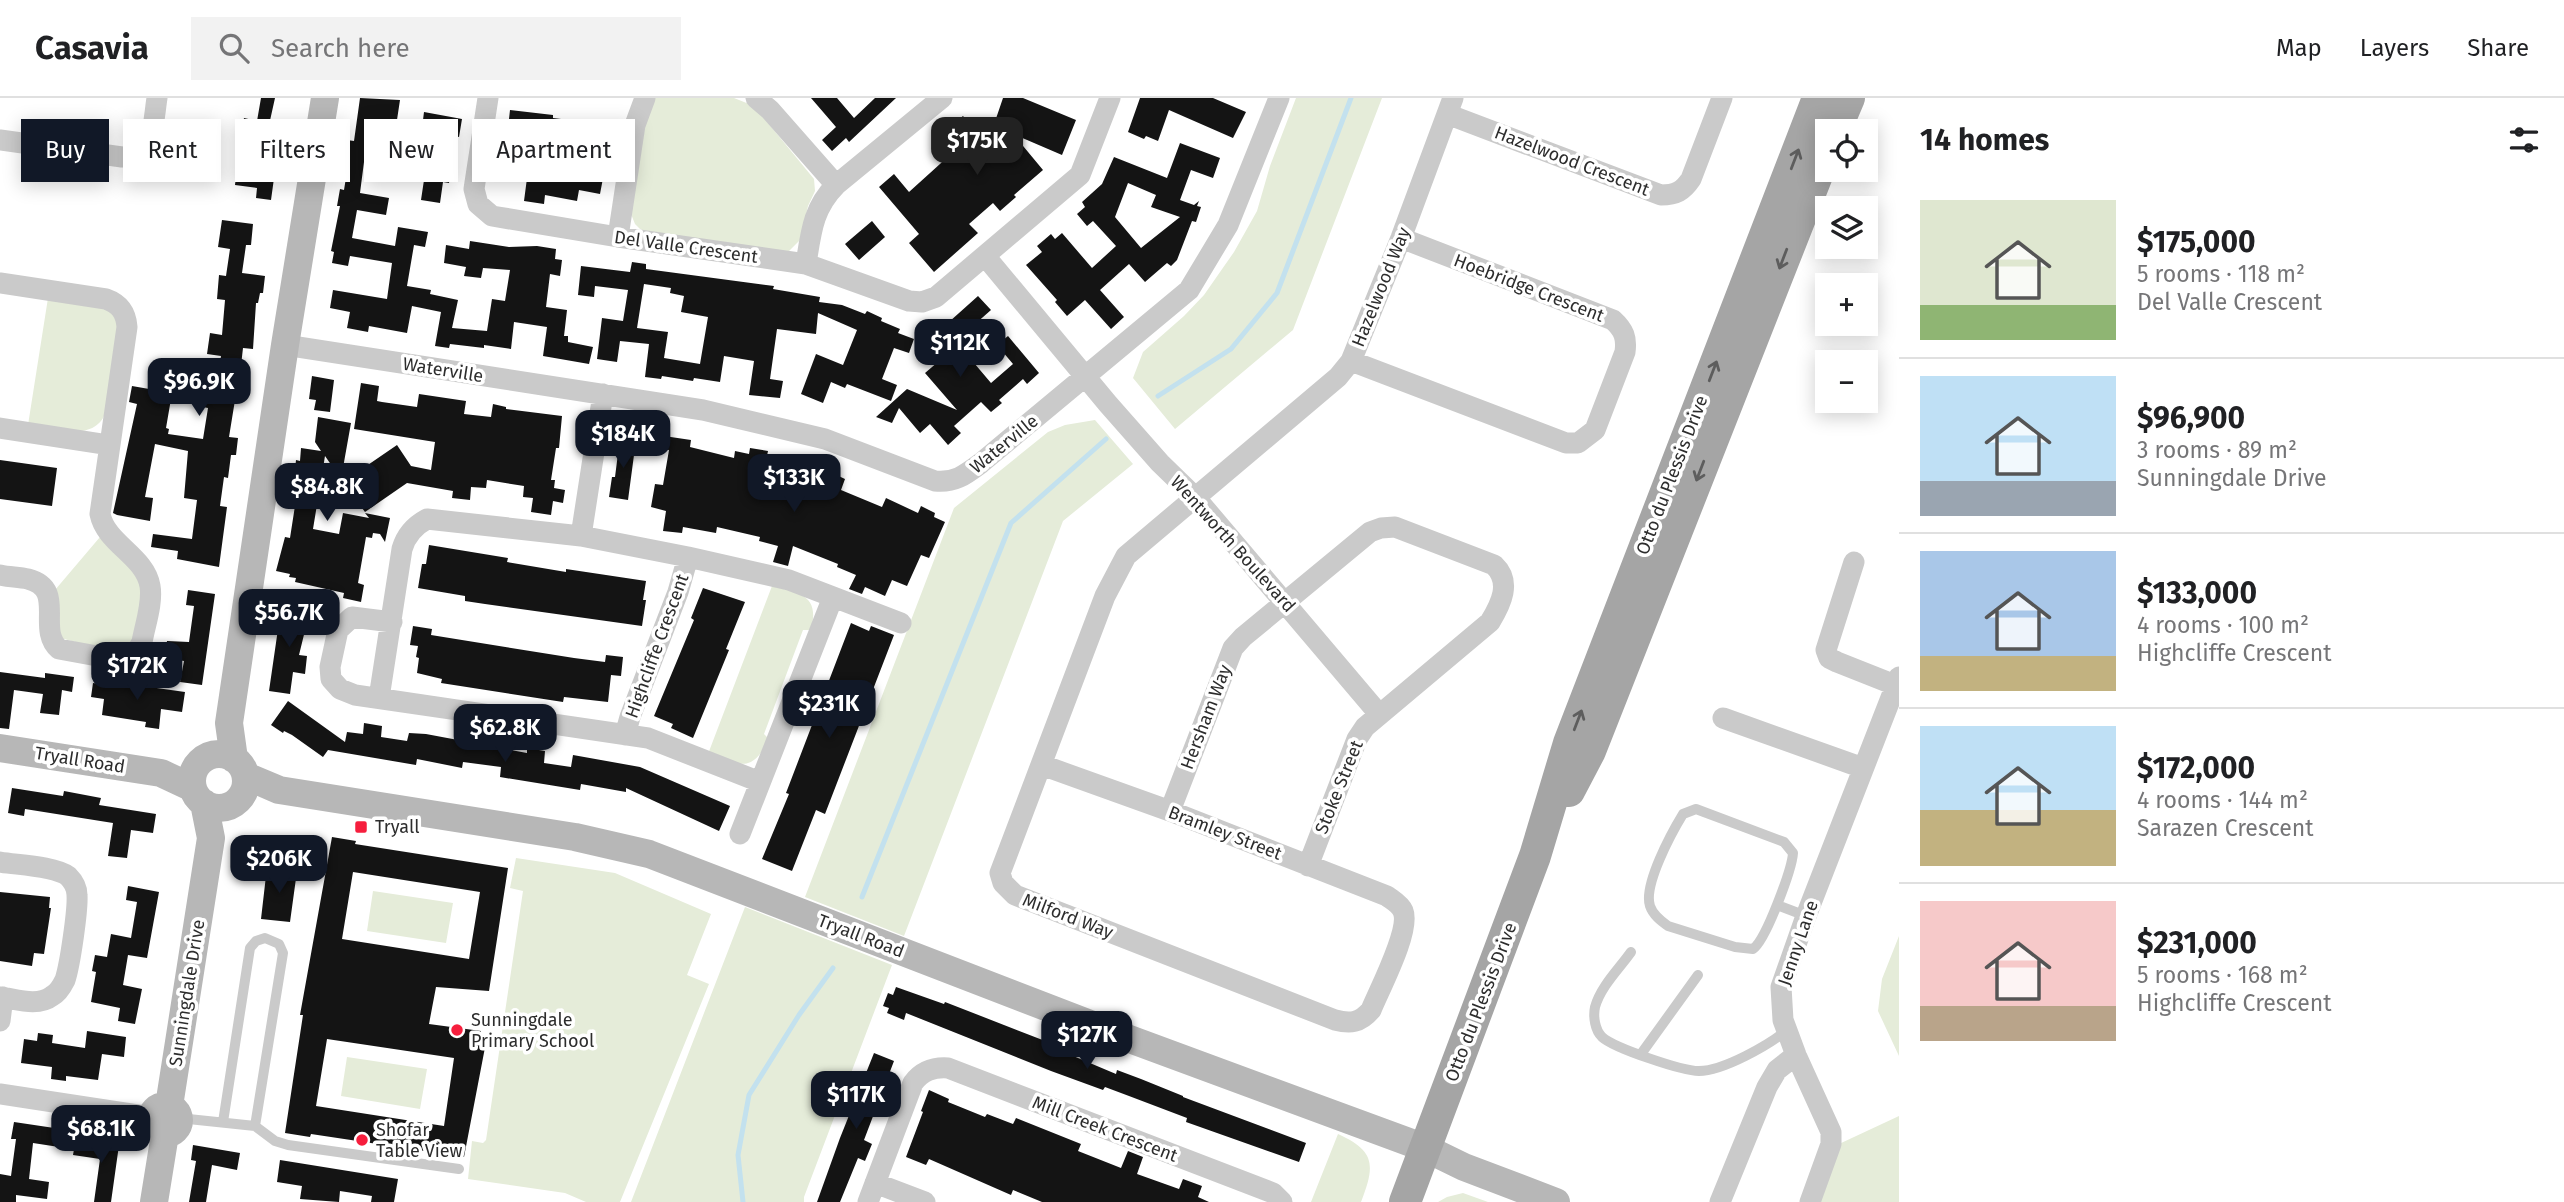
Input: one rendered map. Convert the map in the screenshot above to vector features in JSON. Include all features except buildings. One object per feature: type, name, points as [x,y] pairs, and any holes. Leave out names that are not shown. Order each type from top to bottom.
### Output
[{"type":"main road","name":"Otto du Plessis Drive","points":[[1405,1202],[1535,856],[1569,743],[1818,98]]},
{"type":"main road","points":[[1840,119],[1849,98]]},
{"type":"main road","name":"Otto du Plessis Drive","points":[[1535,856],[1590,751],[1815,180]]},
{"type":"street","points":[[0,140],[122,157],[134,156],[144,150],[150,140],[157,98]]},
{"type":"street","name":"Sunningdale Drive","points":[[154,1202],[285,345],[326,98]]},
{"type":"street","name":"Del Valle Crescent","points":[[488,98],[474,188],[482,209],[492,216],[806,264],[909,301],[922,302],[936,297],[1080,175],[1110,98]]},
{"type":"street","points":[[618,237],[635,125],[645,98]]},
{"type":"street","points":[[756,98],[770,110],[836,185]]},
{"type":"street","points":[[806,264],[812,226],[822,199],[942,98]]},
{"type":"street","name":"Waterville","points":[[285,345],[703,410],[771,424],[825,439],[935,481],[946,482],[962,478],[1177,300],[1198,277],[1228,225],[1279,98]]},
{"type":"street","name":"Hazelwood Crescent","points":[[1450,106],[1661,195],[1672,195],[1692,179],[1722,98]]},
{"type":"street","name":"Hazelwood Way","points":[[1195,497],[1338,377],[1351,361],[1450,106]]},
{"type":"street","name":"Hoebridge Crescent","points":[[1351,361],[1566,443],[1578,443],[1595,430],[1625,352],[1626,342],[1620,326],[1613,320],[1401,238]]},
{"type":"street","points":[[985,256],[1086,377]]},
{"type":"street","points":[[0,283],[106,299],[122,309],[127,327],[100,514],[109,534],[144,572],[150,586],[142,642],[133,655],[118,660],[59,649],[54,645],[49,633],[50,602],[43,589],[29,580],[0,575]]},
{"type":"street","name":"Wentworth Boulevard","points":[[1086,377],[1160,463],[1195,497],[1379,714]]},
{"type":"street","points":[[581,536],[603,394]]},
{"type":"street","points":[[0,428],[109,445]]},
{"type":"street","name":"Milford Way","points":[[1195,497],[1126,556],[1118,568],[1000,873],[1003,883],[1015,895],[1346,1023],[1361,1020],[1371,1010],[1403,932],[1403,911]]},
{"type":"street","name":"Highcliffe Crescent","points":[[379,698],[405,538],[427,519],[581,536],[688,557],[789,580],[901,623]]},
{"type":"street","name":"Hersham Way","points":[[1170,811],[1233,648],[1350,547],[1370,532],[1395,527],[1489,561],[1498,568],[1504,587],[1501,601],[1490,622],[1379,714]]},
{"type":"street","name":"Highcliffe Crescent","points":[[625,735],[629,717],[678,592],[688,557]]},
{"type":"street","name":"Jenny Lane","points":[[1810,1202],[1832,1139],[1825,1116],[1787,1030],[1781,1009],[1781,987],[1805,916],[1897,681],[1837,662],[1827,654],[1826,645],[1854,562]]},
{"type":"street","points":[[740,834],[833,597]]},
{"type":"street","name":"Highcliffe Crescent","points":[[392,622],[352,617],[338,630],[330,667],[331,679],[340,689],[355,695],[648,738],[760,782]]},
{"type":"street","name":"Stoke Street","points":[[1308,866],[1357,739],[1379,714]]},
{"type":"street","points":[[1723,718],[1863,768]]},
{"type":"street","name":"Tryall Road","points":[[0,748],[575,837],[649,854],[1116,1034],[1425,1148],[1460,1166],[1556,1202]]},
{"type":"street","name":"Bramley Street","points":[[1042,765],[1170,811],[1387,896],[1403,911]]},
{"type":"street","points":[[0,862],[57,871],[75,883],[78,894],[66,970],[60,989],[45,1001],[33,1002],[2,997],[0,1021]]},
{"type":"street","points":[[1720,1202],[1767,1087],[1777,1070],[1796,1055]]},
{"type":"street","name":"Mill Creek Crescent","points":[[872,1192],[913,1083],[924,1072],[933,1068],[948,1068],[1273,1193],[1282,1202]]},
{"type":"street","points":[[0,1094],[166,1119]]},
{"type":"street","points":[[872,1192],[925,1202]]},
{"type":"lane","points":[[1696,809],[1789,845],[1794,856],[1777,905],[1758,945],[1748,950],[1668,926],[1660,920],[1650,906],[1648,895],[1683,814],[1696,809]]},
{"type":"lane","points":[[1777,905],[1805,916]]},
{"type":"lane","points":[[223,1122],[250,948],[256,941],[265,938],[279,944],[283,953],[255,1126]]},
{"type":"lane","points":[[1631,952],[1602,992],[1595,1007],[1597,1031],[1604,1039],[1618,1047],[1678,1067],[1699,1071],[1729,1062],[1775,1041],[1787,1030]]},
{"type":"lane","points":[[1641,1054],[1698,975]]},
{"type":"lane","points":[[166,1119],[255,1126],[275,1141],[288,1145],[458,1170]]},
{"type":"green space","points":[[652,98],[734,98],[754,106],[814,179],[815,191],[808,206],[801,239],[788,252],[643,232],[635,224],[631,214],[645,118]]},
{"type":"green space","points":[[1296,98],[1382,98],[1293,330],[1175,429],[1133,378],[1143,352],[1204,295],[1234,252],[1257,211],[1270,166]]},
{"type":"green space","points":[[48,298],[107,308],[119,322],[105,414],[99,423],[82,431],[71,432],[28,425]]},
{"type":"green space","points":[[1095,420],[1133,464],[1063,521],[904,936],[805,897],[954,508],[1048,432],[1065,425]]},
{"type":"green space","points":[[100,537],[136,574],[142,590],[135,638],[119,653],[60,638],[55,590]]},
{"type":"green space","points":[[772,586],[799,594],[810,602],[813,609],[811,630],[803,630],[764,734],[769,739],[763,750],[751,762],[737,763],[708,754]]},
{"type":"green space","points":[[516,858],[615,873],[711,914],[687,975],[709,984],[620,1202],[586,1202],[565,1193],[468,1179],[472,1141],[483,1143],[486,1140],[523,891],[510,888]]},
{"type":"green space","points":[[373,891],[453,903],[446,943],[367,931]]},
{"type":"green space","points":[[745,907],[892,965],[804,1202],[631,1202]]},
{"type":"green space","points":[[1899,936],[1899,1056],[1878,1011],[1882,979]]},
{"type":"green space","points":[[347,1057],[427,1069],[420,1109],[341,1096]]},
{"type":"green space","points":[[1899,1116],[1899,1202],[1817,1202],[1839,1144]]},
{"type":"green space","points":[[1338,1134],[1360,1147],[1369,1161],[1369,1179],[1361,1202],[1311,1202]]},
{"type":"green space","points":[[1463,1193],[1488,1202],[1438,1202],[1447,1197]]},
{"type":"waterway","points":[[1158,396],[1231,349],[1277,293],[1351,98]]},
{"type":"waterway","points":[[862,897],[1011,523],[1106,439]]},
{"type":"waterway","points":[[743,1202],[738,1155],[749,1095],[799,1015],[833,968]]},
{"type":"place","name":"Tryall","points":[[361,827]]},
{"type":"place","name":"Sunningdale Primary School","points":[[457,1030]]},
{"type":"place","name":"Shofar Table View","points":[[362,1140]]}]
